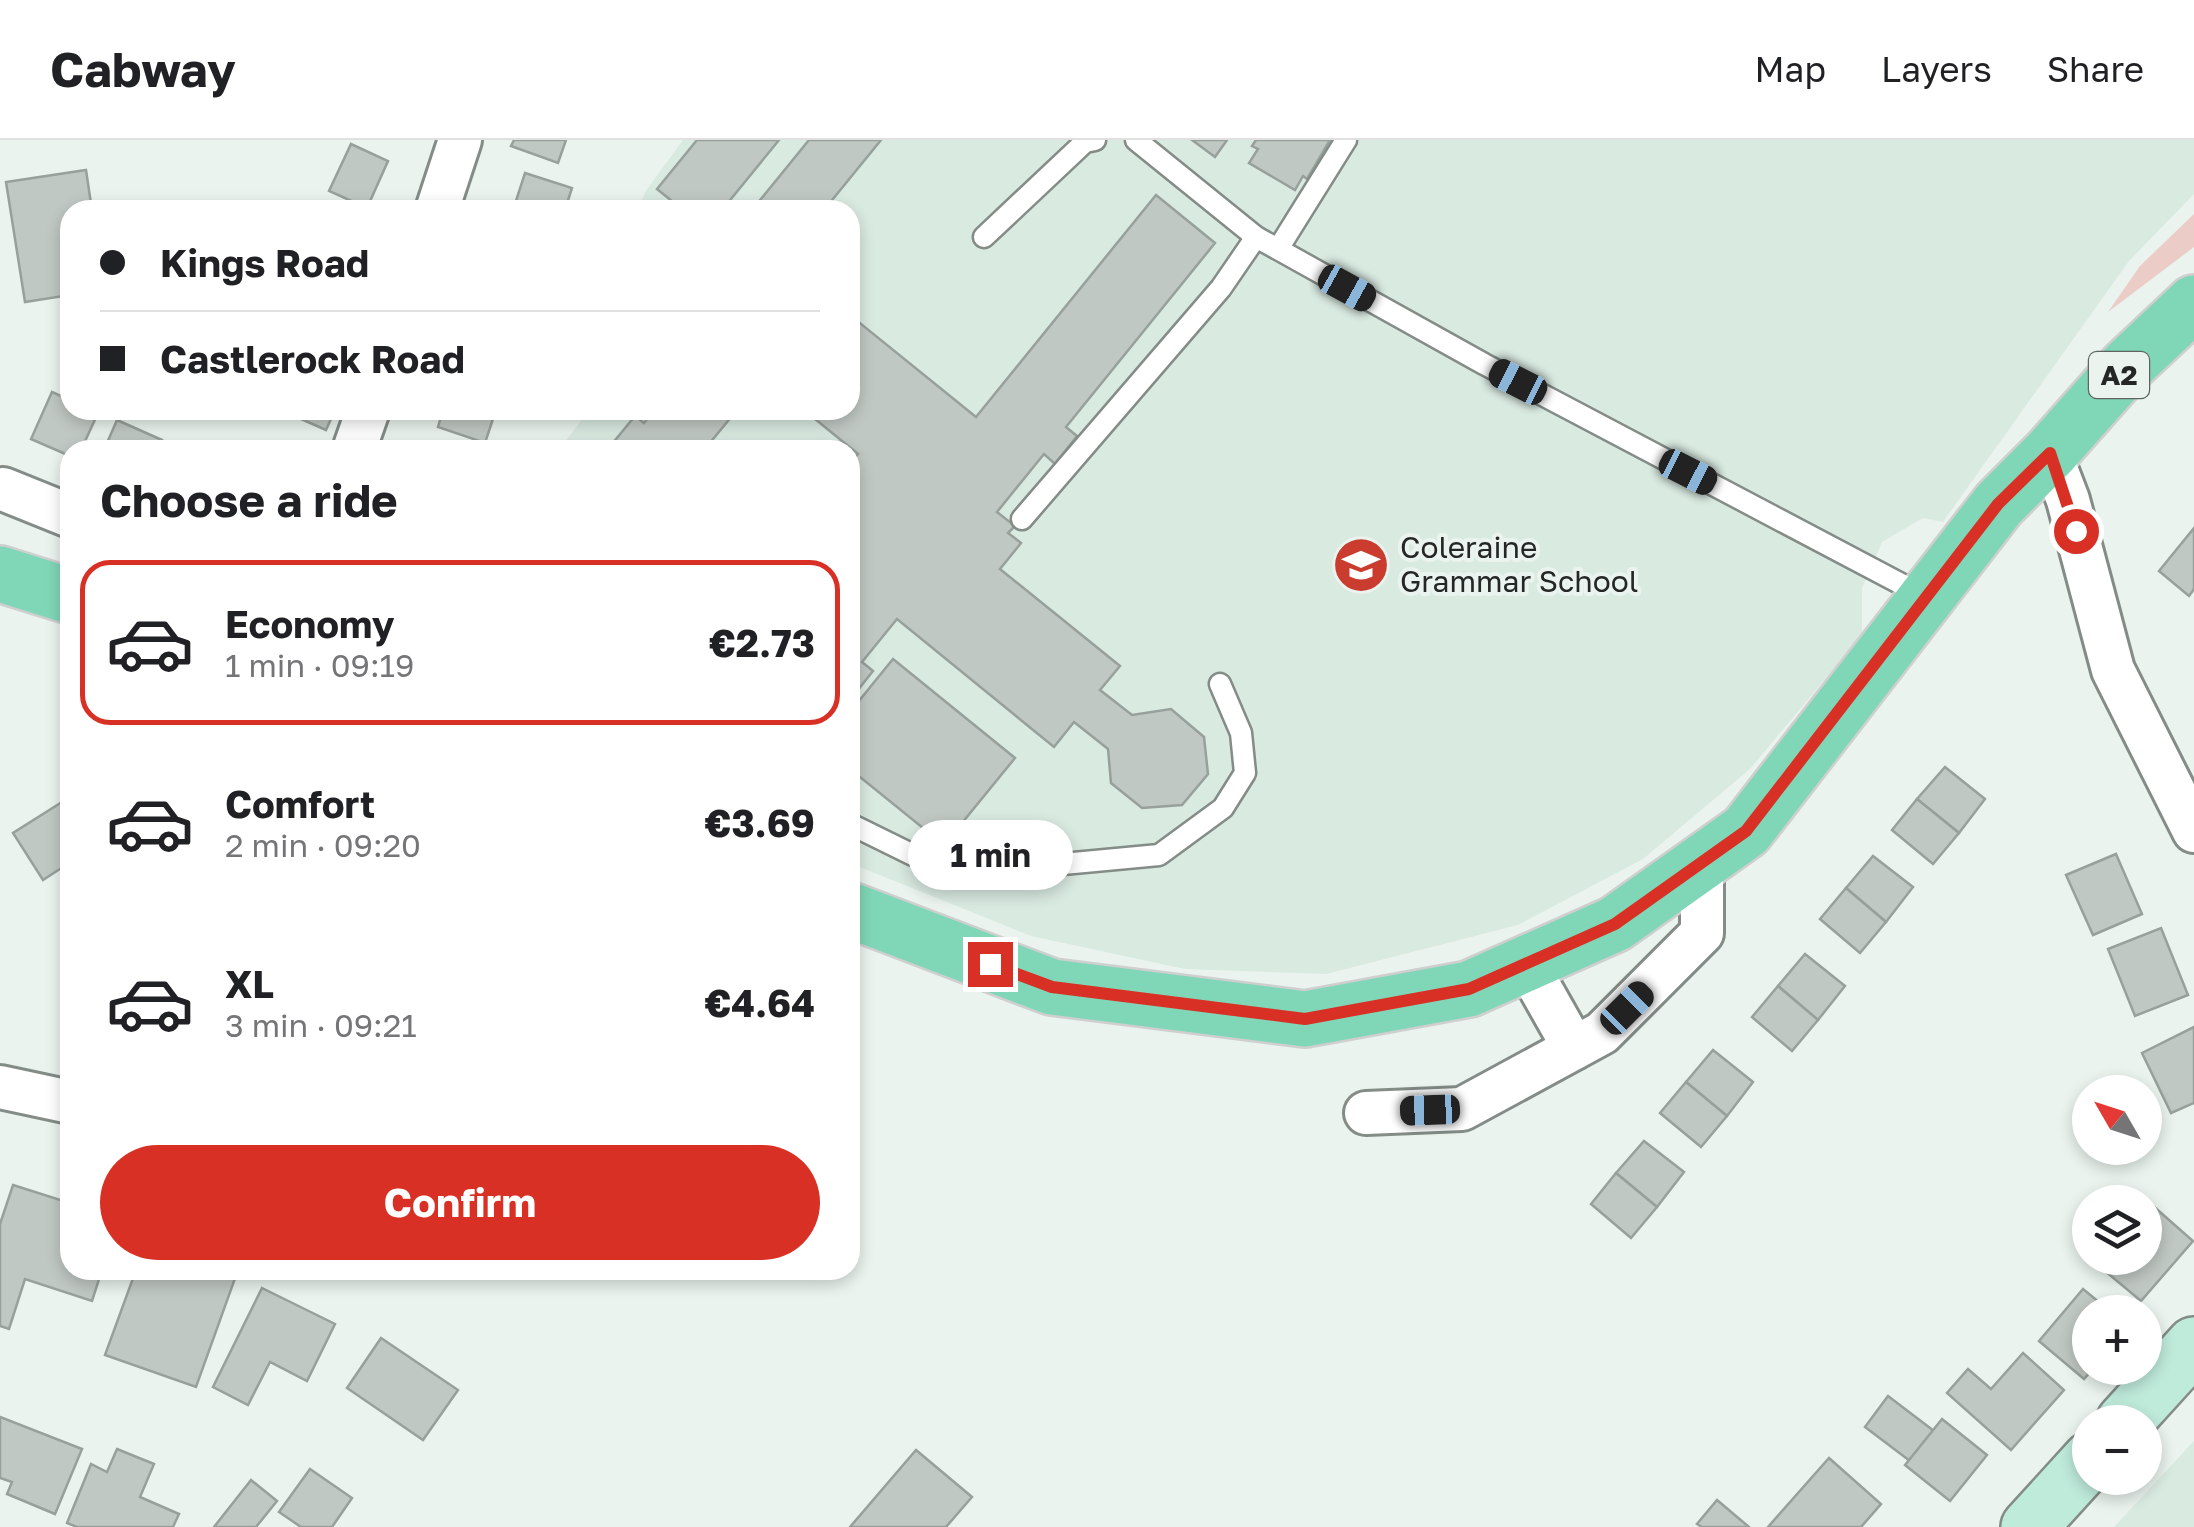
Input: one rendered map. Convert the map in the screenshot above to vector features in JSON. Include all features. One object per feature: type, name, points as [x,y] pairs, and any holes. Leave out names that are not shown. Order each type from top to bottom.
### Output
[{"type":"main road","name":"A2","points":[[860,914],[1052,987],[1305,1019],[1469,989],[1615,924],[1746,831],[1998,504],[2050,453],[2127,366],[2194,303]]},
{"type":"main road","points":[[0,574],[60,593]]},
{"type":"main road","points":[[2140,1405],[2193,1348]]},
{"type":"main road","points":[[2028,1527],[2072,1479]]},
{"type":"street","points":[[439,200],[460,140]]},
{"type":"street","points":[[2050,453],[2068,500],[2113,670],[2194,830]]},
{"type":"street","points":[[4,490],[60,512]]},
{"type":"street","points":[[1366,1113],[1462,1109],[1602,1033],[1702,933],[1702,863]]},
{"type":"street","points":[[1526,963],[1574,1048]]},
{"type":"street","points":[[0,1087],[60,1100]]},
{"type":"lane","points":[[984,237],[1085,142],[1095,140]]},
{"type":"lane","points":[[1136,140],[1256,237],[1484,364],[1927,598]]},
{"type":"lane","points":[[1278,249],[1346,140]]},
{"type":"lane","points":[[1022,519],[1221,288],[1256,237]]},
{"type":"lane","points":[[860,829],[913,855],[967,872],[1159,855],[1223,808],[1246,773],[1242,733],[1220,684]]},
{"type":"shaded area","name":"Coleraine Grammar School","points":[[683,140],[2194,140],[2194,194],[2129,261],[1943,522],[1923,518],[1882,542],[1862,588],[1862,635],[1750,769],[1643,859],[1518,925],[1326,974],[1185,969],[1031,936],[860,867],[860,440],[566,440],[582,420],[860,420],[860,200],[642,200]]},
{"type":"shaded area","points":[[2194,214],[2194,247],[2108,312],[2140,266]]},
{"type":"shaded area","points":[[2194,1441],[2194,1527],[2114,1527],[2144,1495],[2162,1495],[2162,1475]]},
{"type":"building","points":[[514,140],[566,140],[558,163],[511,146]]},
{"type":"building","points":[[697,140],[779,140],[730,200],[671,200],[657,189]]},
{"type":"building","points":[[809,140],[881,140],[832,200],[760,200]]},
{"type":"building","points":[[1192,140],[1227,140],[1215,157]]},
{"type":"building","points":[[1256,140],[1330,140],[1307,179],[1303,176],[1295,190],[1249,163],[1258,149],[1252,146]]},
{"type":"building","points":[[351,144],[388,161],[371,200],[349,200],[329,191]]},
{"type":"building","points":[[86,170],[90,200],[60,200],[60,297],[25,302],[6,182]]},
{"type":"building","points":[[525,173],[572,188],[568,200],[516,200]]},
{"type":"building","points":[[1156,195],[1215,243],[1066,427],[1077,436],[1055,464],[1044,454],[997,512],[1015,526],[1008,533],[1021,543],[1000,569],[1120,666],[1100,690],[1132,715],[1171,709],[1204,737],[1208,774],[1182,805],[1142,808],[1111,783],[1108,749],[1074,722],[1054,747],[897,619],[862,662],[873,671],[860,687],[860,440],[841,440],[816,420],[860,420],[860,323],[976,417]]},
{"type":"building","points":[[52,392],[60,396],[60,420],[95,420],[86,440],[60,440],[60,452],[31,439]]},
{"type":"building","points":[[117,420],[162,440],[108,440]]},
{"type":"building","points":[[304,420],[330,420],[326,430]]},
{"type":"building","points":[[440,420],[493,420],[486,440],[438,427]]},
{"type":"building","points":[[632,420],[729,420],[712,440],[615,440]]},
{"type":"building","points":[[2194,528],[2194,589],[2189,596],[2159,571]]},
{"type":"building","points":[[893,659],[1015,758],[944,845],[860,777],[860,700]]},
{"type":"building","points":[[1945,767],[1985,799],[1959,833],[1917,799]]},
{"type":"building","points":[[1917,799],[1959,833],[1933,864],[1892,830]]},
{"type":"building","points":[[60,803],[60,869],[43,880],[13,833]]},
{"type":"building","points":[[2116,854],[2142,914],[2093,935],[2066,875]]},
{"type":"building","points":[[1873,856],[1913,887],[1886,922],[1846,888]]},
{"type":"building","points":[[1846,888],[1886,922],[1860,953],[1820,919]]},
{"type":"building","points":[[2161,928],[2188,995],[2135,1016],[2108,949]]},
{"type":"building","points":[[1805,954],[1845,986],[1818,1020],[1778,986]]},
{"type":"building","points":[[1778,986],[1818,1020],[1792,1051],[1752,1017]]},
{"type":"building","points":[[2194,1027],[2194,1103],[2171,1113],[2162,1094],[2162,1075],[2153,1075],[2142,1053]]},
{"type":"building","points":[[1713,1050],[1753,1082],[1727,1116],[1686,1082]]},
{"type":"building","points":[[1686,1082],[1727,1116],[1701,1147],[1660,1113]]},
{"type":"building","points":[[1644,1141],[1684,1172],[1657,1207],[1616,1173]]},
{"type":"building","points":[[1616,1173],[1657,1207],[1631,1238],[1591,1204]]},
{"type":"building","points":[[13,1185],[60,1200],[60,1280],[99,1280],[92,1301],[25,1279],[9,1329],[0,1326],[0,1224]]},
{"type":"building","points":[[2162,1214],[2193,1241],[2146,1295],[2134,1295],[2110,1275],[2162,1275]]},
{"type":"building","points":[[132,1280],[234,1280],[196,1387],[105,1355]]},
{"type":"building","points":[[262,1288],[335,1324],[307,1381],[270,1362],[248,1405],[213,1387]]},
{"type":"building","points":[[2072,1302],[2072,1369],[2039,1341]]},
{"type":"building","points":[[381,1338],[458,1390],[423,1440],[347,1388]]},
{"type":"building","points":[[2023,1353],[2064,1390],[2011,1450],[1947,1393],[1968,1369],[1991,1389]]},
{"type":"building","points":[[1888,1396],[1934,1431],[1910,1461],[1865,1427]]},
{"type":"building","points":[[0,1417],[82,1449],[55,1514],[7,1494],[12,1482],[0,1478]]},
{"type":"building","points":[[1942,1419],[1987,1455],[1950,1501],[1905,1465]]},
{"type":"building","points":[[117,1449],[154,1464],[140,1497],[179,1514],[173,1527],[77,1527],[67,1523],[91,1464],[107,1472]]},
{"type":"building","points":[[916,1450],[972,1497],[946,1527],[850,1527]]},
{"type":"building","points":[[1829,1458],[1881,1504],[1861,1527],[1768,1527]]},
{"type":"building","points":[[310,1469],[352,1498],[332,1527],[301,1527],[279,1512]]},
{"type":"building","points":[[251,1480],[277,1501],[256,1527],[214,1527]]},
{"type":"building","points":[[1717,1500],[1749,1527],[1697,1524]]},
{"type":"place","name":"Coleraine Grammar School","points":[[1361,565]]},
{"type":"route","points":[[990,964],[1052,987],[1305,1019],[1469,989],[1615,924],[1746,831],[1998,504],[2050,453],[2076,531]]}]
